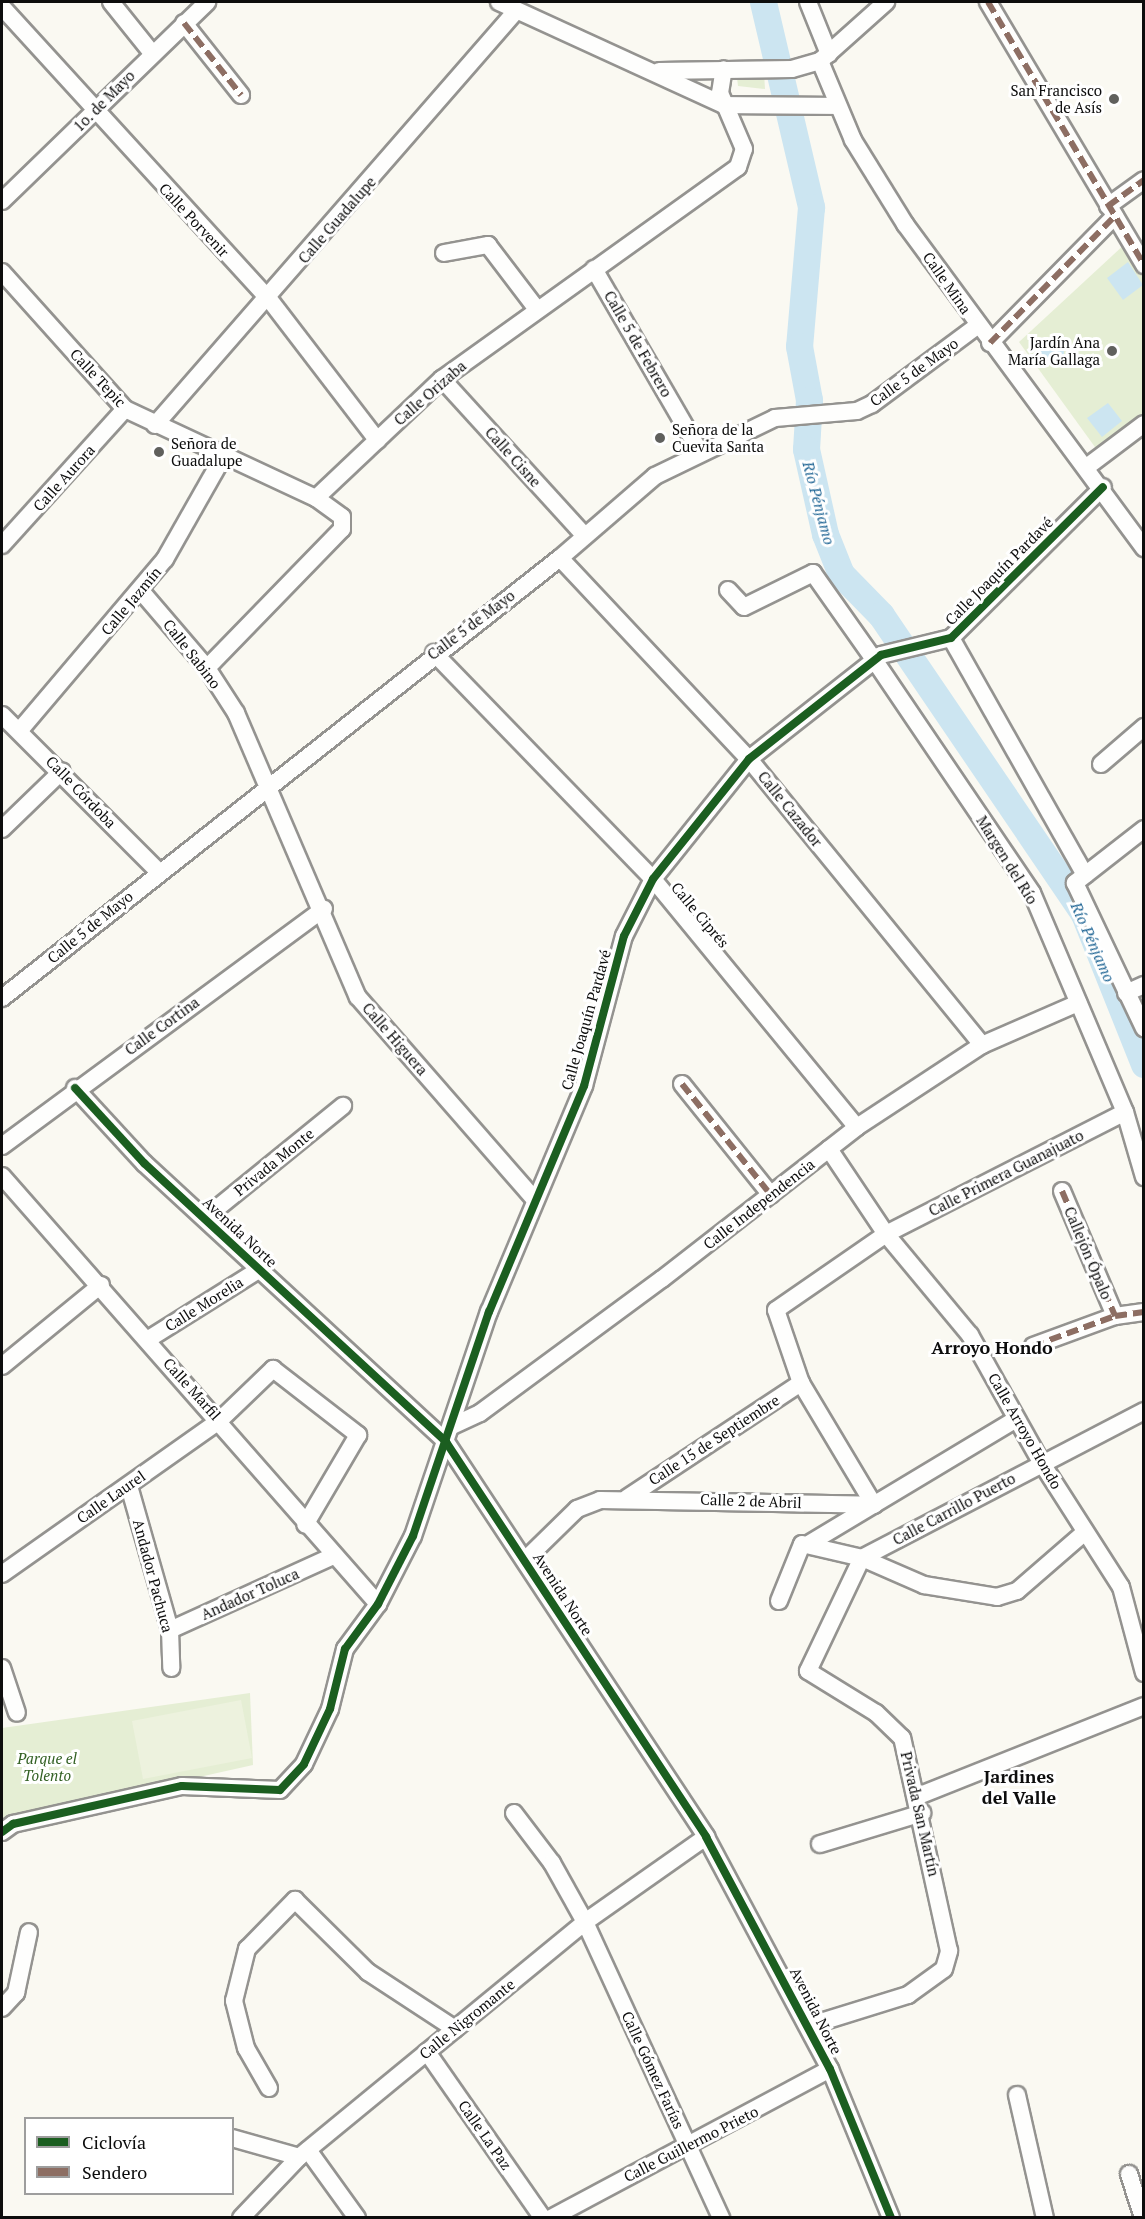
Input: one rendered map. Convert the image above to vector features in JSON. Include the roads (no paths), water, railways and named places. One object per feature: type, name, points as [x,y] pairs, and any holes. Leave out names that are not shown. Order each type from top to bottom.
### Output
[{"type":"street","points":[[111,2],[152,53]]},
{"type":"street","name":"1o. de Mayo","points":[[2,201],[207,2]]},
{"type":"street","points":[[498,2],[514,12],[656,71],[724,105],[798,109],[836,106]]},
{"type":"street","name":"Calle Mina","points":[[808,2],[836,106],[905,224],[977,326],[1088,466],[1143,548]]},
{"type":"street","points":[[656,71],[792,69],[824,57],[886,2]]},
{"type":"street","points":[[988,2],[1143,265]]},
{"type":"street","name":"Calle Porvenir","points":[[2,7],[94,112],[269,299],[377,440]]},
{"type":"street","name":"Calle Guadalupe","points":[[155,424],[269,299],[514,12]]},
{"type":"street","points":[[184,23],[241,94]]},
{"type":"street","points":[[724,105],[719,81],[731,69]]},
{"type":"street","name":"Calle Orizaba","points":[[316,498],[442,379],[536,308],[744,159],[724,105]]},
{"type":"street","points":[[990,343],[1143,180]]},
{"type":"street","points":[[444,253],[488,245],[536,308]]},
{"type":"street","name":"Calle 5 de Febrero","points":[[594,268],[700,452]]},
{"type":"street","name":"Calle Tepic","points":[[2,272],[125,409],[223,458],[316,498]]},
{"type":"street","name":"Calle 5 de Mayo","points":[[2,998],[434,653],[560,558],[655,476],[700,452],[775,418],[838,413],[872,404],[977,326]]},
{"type":"street","name":"Calle Cisne","points":[[442,379],[584,535]]},
{"type":"street","name":"Calle Aurora","points":[[2,545],[125,409]]},
{"type":"street","points":[[1088,466],[1143,424]]},
{"type":"street","name":"Calle Jazmín","points":[[20,730],[141,591],[223,458]]},
{"type":"street","name":"Calle Joaquín Pardavé","points":[[2,1832],[13,1824],[182,1786],[280,1790],[304,1764],[330,1709],[345,1649],[378,1604],[413,1536],[489,1312],[584,1086],[624,936],[653,879],[749,759],[878,658],[951,638],[1103,487]]},
{"type":"street","points":[[207,668],[342,529],[342,517],[316,498]]},
{"type":"street","name":"Calle Cazador","points":[[560,558],[749,759],[982,1045]]},
{"type":"street","name":"Margen del Río","points":[[728,590],[744,607],[813,573],[878,658],[1032,893],[1125,1112],[1143,1177]]},
{"type":"street","name":"Calle Sabino","points":[[141,591],[207,668],[236,713],[266,787]]},
{"type":"street","points":[[951,638],[1080,879],[1126,993],[1143,1028]]},
{"type":"street","name":"Calle Ciprés","points":[[434,653],[653,879],[857,1127]]},
{"type":"street","name":"Calle Córdoba","points":[[2,715],[62,771],[159,872]]},
{"type":"street","points":[[1101,764],[1143,727]]},
{"type":"street","points":[[2,829],[62,771]]},
{"type":"street","name":"Calle Higuera","points":[[266,787],[324,909],[358,997],[535,1200]]},
{"type":"street","points":[[1080,879],[1143,829]]},
{"type":"street","name":"Calle Cortina","points":[[2,1146],[75,1088],[324,909]]},
{"type":"street","points":[[1126,993],[1143,985]]},
{"type":"street","name":"Calle Independencia","points":[[452,1425],[480,1413],[771,1195],[857,1127],[982,1045],[1078,1003]]},
{"type":"street","points":[[682,1084],[771,1195]]},
{"type":"street","name":"Avenida Norte","points":[[75,1088],[205,1218],[446,1442],[706,1837],[830,2069],[891,2217]]},
{"type":"street","name":"Privada Monte","points":[[205,1218],[343,1106]]},
{"type":"street","name":"Calle Primera Guanajuato","points":[[801,1383],[776,1310],[886,1234],[1125,1112]]},
{"type":"street","name":"Calle Arroyo Hondo","points":[[829,1149],[886,1234],[970,1335],[1041,1462],[1121,1587],[1143,1673]]},
{"type":"street","name":"Calle Marfil","points":[[2,1176],[220,1420],[331,1557],[378,1604]]},
{"type":"street","name":"Callejón Ópalo","points":[[1062,1191],[1115,1316]]},
{"type":"street","name":"Calle Morelia","points":[[147,1340],[260,1269]]},
{"type":"street","points":[[2,1366],[101,1285]]},
{"type":"street","points":[[1033,1346],[1115,1316],[1143,1312]]},
{"type":"street","name":"Calle Laurel","points":[[2,1574],[220,1420],[273,1370],[352,1427],[357,1443],[305,1525]]},
{"type":"street","points":[[801,1383],[874,1505]]},
{"type":"street","name":"Calle 15 de Septiembre","points":[[627,1498],[801,1383]]},
{"type":"street","name":"Calle Carrillo Puerto","points":[[862,1558],[1041,1462],[1143,1411]]},
{"type":"street","points":[[779,1601],[806,1544],[1016,1419]]},
{"type":"street","name":"Andador Pachuca","points":[[129,1485],[170,1630],[171,1668]]},
{"type":"street","points":[[525,1560],[577,1509],[627,1498]]},
{"type":"street","name":"Calle 2 de Abril","points":[[627,1498],[874,1505]]},
{"type":"street","points":[[806,1544],[862,1558],[924,1585],[997,1597],[1017,1591],[1085,1532]]},
{"type":"street","name":"Andador Toluca","points":[[170,1630],[331,1557]]},
{"type":"street","name":"Privada San Martín","points":[[808,2026],[908,1995],[944,1969],[950,1951],[922,1813],[902,1738],[876,1713],[808,1671],[862,1558]]},
{"type":"street","points":[[2,1668],[17,1713]]},
{"type":"street","points":[[918,1796],[1143,1706]]},
{"type":"street","name":"Calle Gómez Farías","points":[[514,1813],[552,1863],[585,1922],[721,2217]]},
{"type":"street","points":[[820,1844],[922,1813]]},
{"type":"street","name":"Calle Nigromante","points":[[241,2217],[304,2153],[585,1922],[706,1837]]},
{"type":"street","points":[[269,2088],[246,2048],[234,2001],[247,1949],[295,1900],[368,1972],[455,2029]]},
{"type":"street","points":[[2,2008],[16,1993],[29,1932]]},
{"type":"street","name":"Calle La Paz","points":[[428,2052],[543,2217]]},
{"type":"street","name":"Calle Guillermo Prieto","points":[[551,2217],[689,2147],[830,2069]]},
{"type":"street","points":[[1017,2095],[1045,2217]]},
{"type":"street","points":[[234,2138],[304,2153],[357,2217]]},
{"type":"street","points":[[1129,2174],[1143,2217]]},
{"type":"water","points":[[1128,262],[1143,285],[1123,300],[1107,278]]},
{"type":"water","points":[[1051,338],[1060,342],[1064,351],[1060,360],[1051,364],[1042,360],[1038,351],[1042,342]]},
{"type":"water","points":[[1108,403],[1122,421],[1102,437],[1087,418]]},
{"type":"waterway","name":"Río Pénjamo","points":[[763,2],[811,207],[799,346],[809,400],[806,449],[825,534],[841,574],[881,615],[1084,914],[1144,1064]]},
{"type":"place","name":"San Francisco de Asís","points":[[1114,99]]},
{"type":"place","name":"Jardín Ana María Gallaga","points":[[1112,351]]},
{"type":"place","name":"Señora de la Cuevita Santa","points":[[660,438]]},
{"type":"place","name":"Señora de Guadalupe","points":[[159,452]]},
{"type":"district","name":"Arroyo Hondo","points":[[992,1347]]},
{"type":"district","name":"Jardines del Valle","points":[[1019,1787]]},
{"type":"park label","name":"Parque el Tolento","points":[[47,1766]]}]
